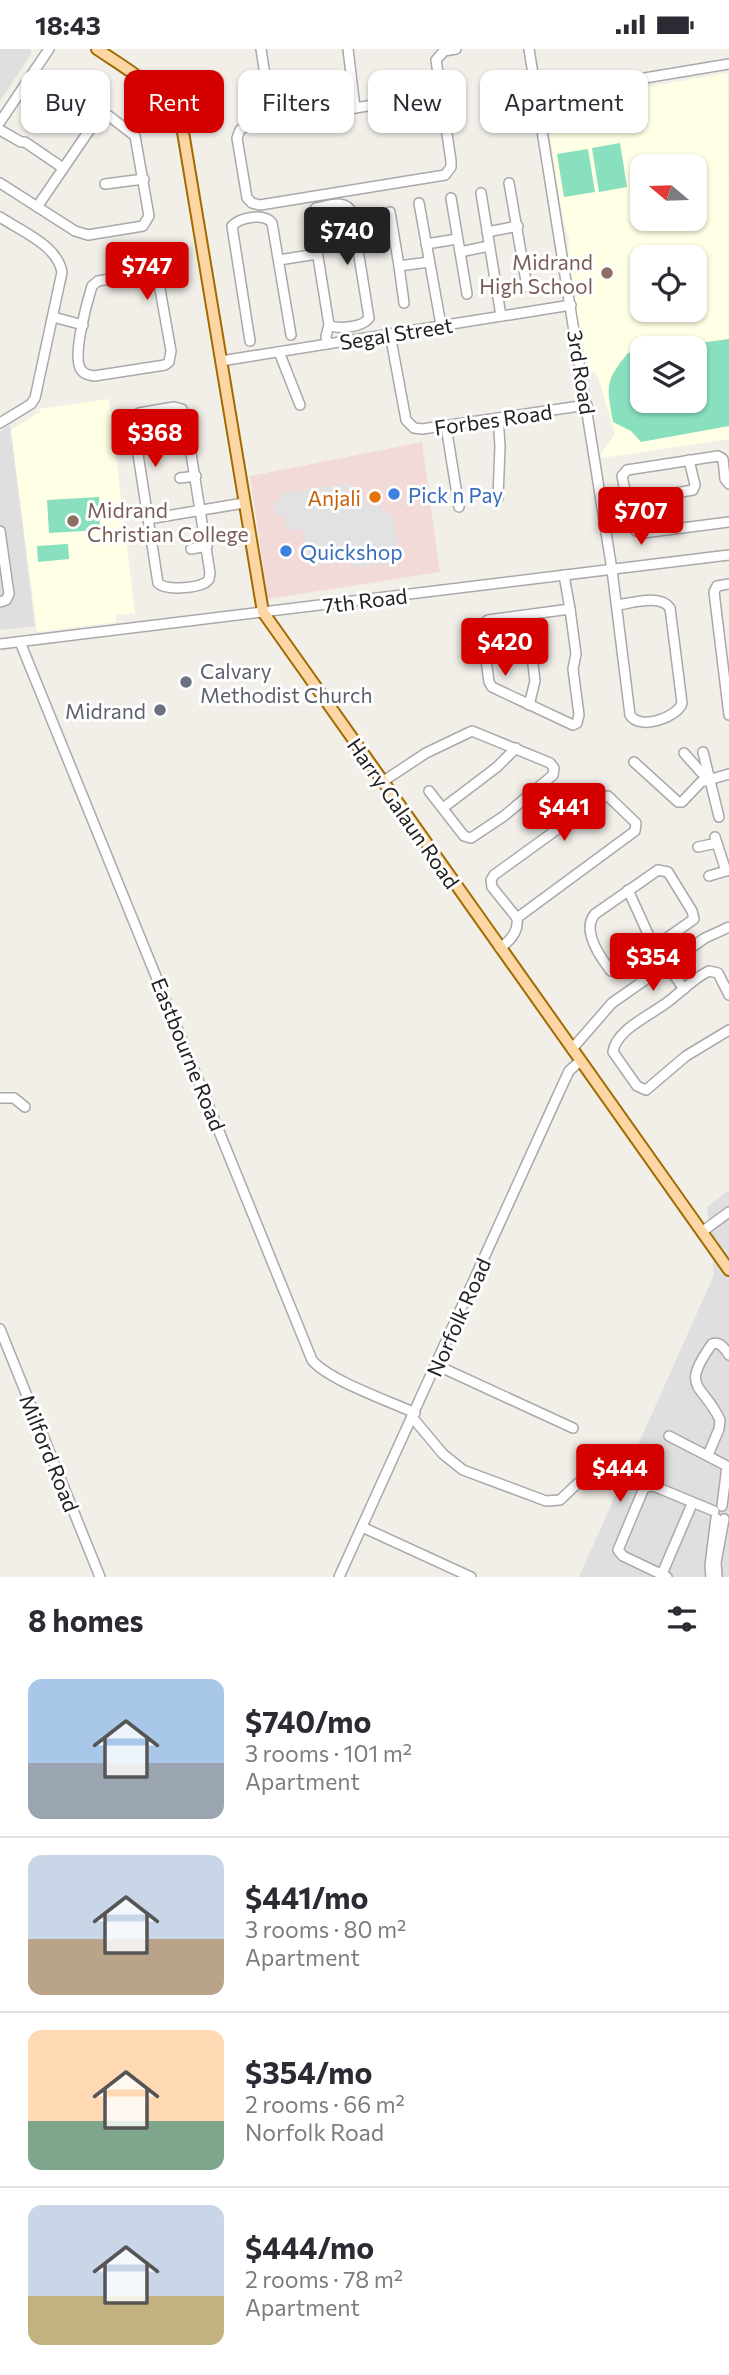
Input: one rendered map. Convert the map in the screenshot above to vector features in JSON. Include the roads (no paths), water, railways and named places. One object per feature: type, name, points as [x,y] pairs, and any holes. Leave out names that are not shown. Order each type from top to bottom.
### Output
[{"type":"main road","name":"Harry Galaun Road","points":[[97,49],[154,88],[167,102],[180,124],[185,140],[263,612],[729,1270]]},
{"type":"street","points":[[49,49],[4,108],[0,123],[21,142],[63,167]]},
{"type":"street","points":[[261,49],[264,70]]},
{"type":"street","points":[[348,49],[355,108],[368,106]]},
{"type":"street","points":[[437,70],[437,56],[444,51],[456,49]]},
{"type":"street","name":"3rd Road","points":[[529,49],[533,70]]},
{"type":"street","points":[[648,78],[729,64]]},
{"type":"street","points":[[0,183],[37,207],[75,231],[84,235],[143,226],[149,216],[135,136],[104,114],[99,116],[37,207]]},
{"type":"street","points":[[239,133],[237,138],[246,195],[252,203],[260,205],[439,177],[450,170],[446,133]]},
{"type":"street","name":"3rd Road","points":[[543,133],[603,506],[631,719],[641,724],[672,715],[679,710],[682,703],[670,608],[666,602],[657,600],[617,605]]},
{"type":"street","points":[[105,184],[144,179]]},
{"type":"street","points":[[509,183],[527,286]]},
{"type":"street","points":[[481,193],[502,316]]},
{"type":"street","points":[[450,198],[467,294]]},
{"type":"street","points":[[419,203],[441,325]]},
{"type":"street","points":[[327,344],[329,325],[312,218],[313,210],[343,204],[347,205],[352,213],[369,318],[364,323],[337,328],[329,325]]},
{"type":"street","points":[[390,212],[404,303]]},
{"type":"street","points":[[250,341],[232,224],[262,216],[272,223],[291,335]]},
{"type":"street","points":[[0,217],[48,249],[57,258],[61,268],[35,398],[27,407],[0,423]]},
{"type":"street","points":[[487,232],[518,226]]},
{"type":"street","points":[[426,244],[457,239]]},
{"type":"street","points":[[460,252],[489,246]]},
{"type":"street","points":[[279,260],[317,254]]},
{"type":"street","points":[[398,266],[429,262]]},
{"type":"street","points":[[153,274],[158,278],[170,359],[165,365],[87,375],[81,370],[79,361],[83,325],[94,284],[98,281],[153,274]]},
{"type":"street","name":"Segal Street","points":[[221,361],[571,305]]},
{"type":"street","points":[[53,317],[83,325]]},
{"type":"street","name":"Forbes Road","points":[[390,334],[408,424],[418,429],[587,405]]},
{"type":"street","points":[[279,352],[300,405]]},
{"type":"street","points":[[178,407],[185,416],[190,441],[210,573],[206,582],[163,588],[158,583],[132,426],[134,418],[143,412],[178,407]]},
{"type":"street","points":[[498,418],[498,498]]},
{"type":"street","points":[[446,426],[459,507]]},
{"type":"street","points":[[174,444],[190,441]]},
{"type":"street","points":[[729,484],[726,482],[721,456],[625,472],[622,477],[632,525],[636,531],[643,533],[729,522]]},
{"type":"street","points":[[603,506],[695,490],[689,460]]},
{"type":"street","points":[[180,478],[196,476]]},
{"type":"street","points":[[149,519],[244,503]]},
{"type":"street","points":[[0,531],[9,594],[6,600],[0,602]]},
{"type":"street","points":[[191,549],[207,546]]},
{"type":"street","name":"7th Road","points":[[0,644],[729,555]]},
{"type":"street","points":[[565,575],[570,609],[576,654],[573,669],[578,721],[575,724],[496,690],[490,684],[482,630],[483,624],[488,620],[570,609]]},
{"type":"street","points":[[729,584],[717,586],[714,592],[726,664],[729,715]]},
{"type":"street","points":[[527,615],[535,681],[529,705]]},
{"type":"street","name":"Eastbourne Road","points":[[20,642],[312,1360],[326,1371],[414,1415]]},
{"type":"street","points":[[382,782],[426,753],[469,731],[477,731],[553,765],[555,771],[504,816],[471,838],[464,836],[429,791]]},
{"type":"street","points":[[443,808],[497,768],[516,748]]},
{"type":"street","points":[[684,753],[708,780]]},
{"type":"street","points":[[703,753],[719,817]]},
{"type":"street","points":[[634,762],[678,802],[682,802],[701,782],[729,774]]},
{"type":"street","points":[[500,948],[514,935],[517,918],[631,836],[637,827],[636,823],[613,799],[602,797],[494,875],[491,880],[492,887],[517,918]]},
{"type":"street","points":[[698,847],[716,840],[728,871],[709,876]]},
{"type":"street","points":[[659,870],[664,870],[693,914],[692,921],[654,947],[618,972],[613,972],[608,969],[589,931],[590,919],[628,890],[659,870]]},
{"type":"street","points":[[628,890],[654,947],[684,989]]},
{"type":"street","points":[[572,1049],[612,1003],[705,938],[729,927]]},
{"type":"street","points":[[729,995],[718,973],[712,970],[704,973],[634,1024],[614,1046],[613,1053],[638,1087],[646,1090],[686,1056],[729,1030]]},
{"type":"street","name":"Norfolk Road","points":[[340,1577],[567,1075],[580,1061]]},
{"type":"street","points":[[0,1098],[14,1098],[25,1107]]},
{"type":"street","points":[[702,1231],[729,1212]]},
{"type":"street","name":"Milford Road","points":[[0,1329],[100,1577]]},
{"type":"street","points":[[708,1455],[720,1420],[695,1385],[695,1377],[712,1344],[723,1346],[729,1355]]},
{"type":"street","points":[[436,1365],[573,1428]]},
{"type":"street","points":[[414,1415],[443,1454],[463,1470],[546,1501],[560,1500],[578,1483]]},
{"type":"street","points":[[669,1436],[725,1464],[727,1468],[716,1562],[717,1577]]},
{"type":"street","points":[[692,1504],[665,1576],[623,1556],[618,1550],[636,1504],[644,1489],[650,1486],[722,1514]]},
{"type":"street","points":[[711,1577],[710,1566],[722,1514]]},
{"type":"street","points":[[362,1527],[471,1577]]},
{"type":"place","name":"Midrand High School","points":[[607,273]]},
{"type":"place","name":"Pick n Pay","points":[[394,494]]},
{"type":"place","name":"Anjali","points":[[375,497]]},
{"type":"place","name":"Midrand Christian College","points":[[73,521]]},
{"type":"place","name":"Quickshop","points":[[286,551]]},
{"type":"place","name":"Calvary Methodist Church","points":[[186,682]]},
{"type":"place","name":"Midrand","points":[[160,710]]}]
